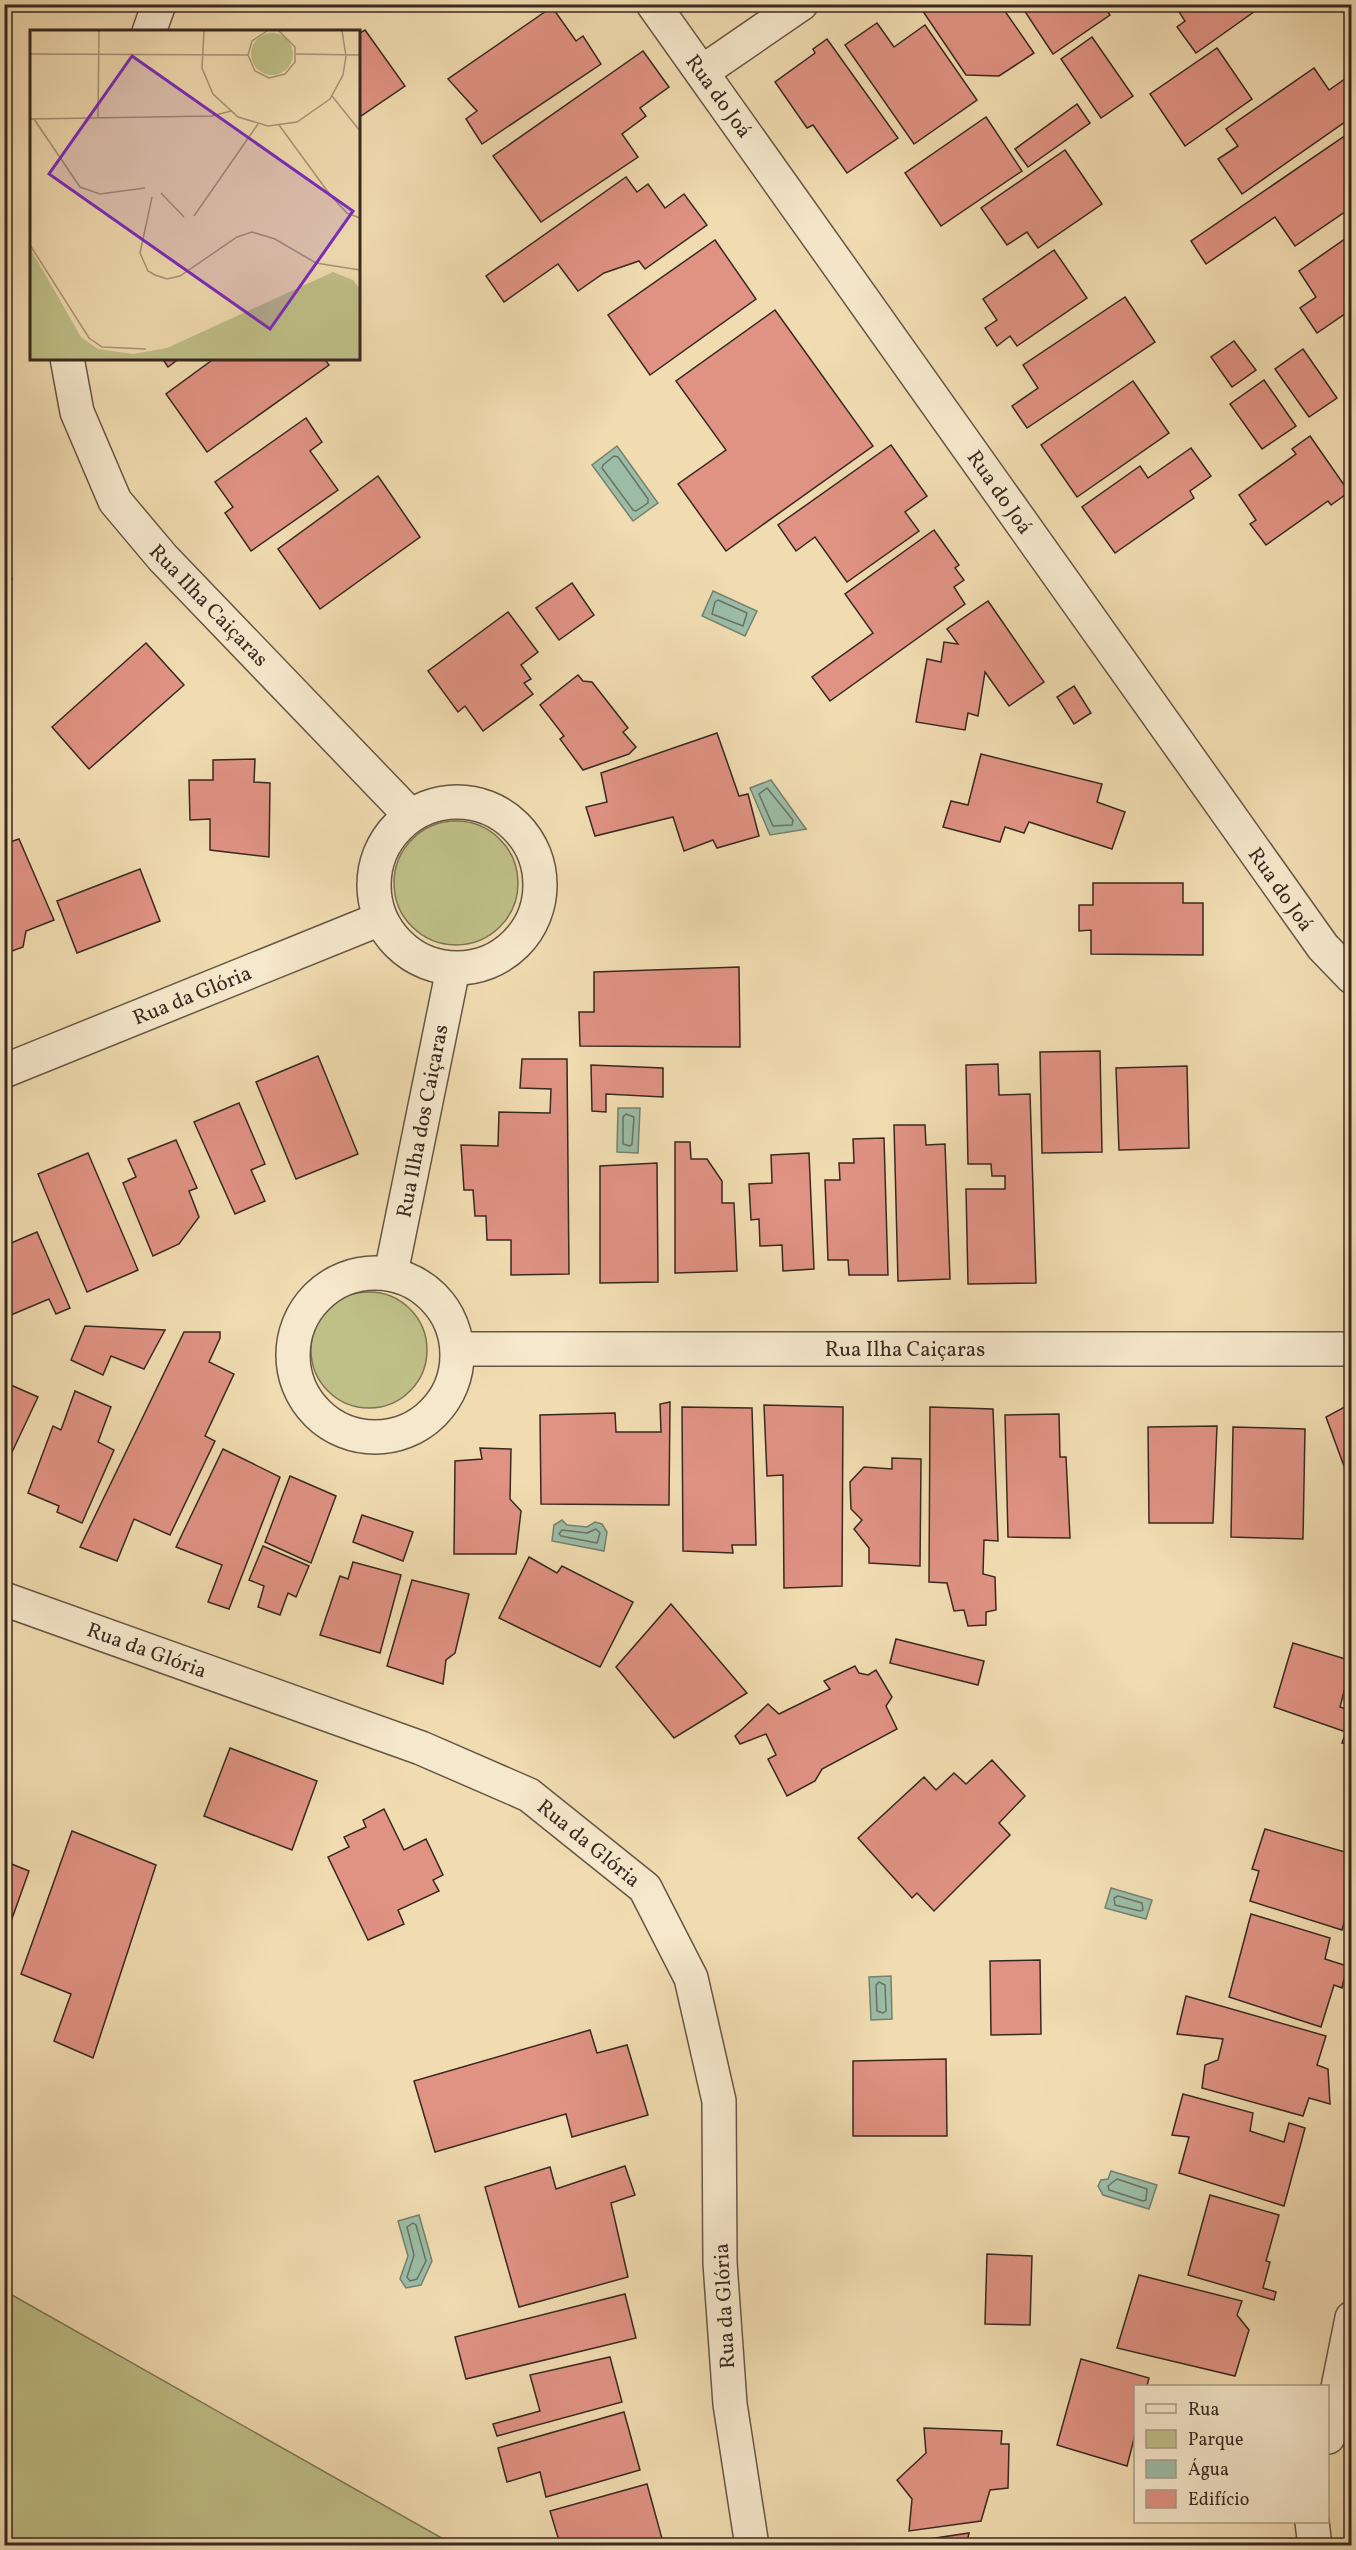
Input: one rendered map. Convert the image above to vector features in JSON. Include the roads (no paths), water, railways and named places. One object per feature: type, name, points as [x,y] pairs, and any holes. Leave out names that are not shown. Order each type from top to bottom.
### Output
[{"type":"street","points":[[149,30],[159,4]]},
{"type":"street","name":"Rua do Joá","points":[[653,4],[1323,947],[1352,977]]},
{"type":"street","points":[[702,72],[801,4]]},
{"type":"street","name":"Rua Ilha Caiçaras","points":[[67,360],[77,412],[115,501],[163,558],[410,815]]},
{"type":"street","points":[[465,802],[492,809],[515,826],[532,849],[540,877],[538,905],[526,932],[507,952],[481,965],[453,969],[430,964],[410,954],[393,938],[380,919],[373,880],[384,844],[410,815],[436,803],[465,802]]},
{"type":"street","name":"Rua da Glória","points":[[4,1071],[380,919]]},
{"type":"street","name":"Rua Ilha dos Caiçaras","points":[[391,1273],[453,969]]},
{"type":"street","points":[[364,1272],[391,1273],[424,1288],[447,1315],[458,1349],[456,1376],[444,1401],[426,1421],[401,1434],[374,1438],[347,1432],[323,1419],[305,1398],[294,1373],[293,1346],[300,1319],[316,1296],[338,1280],[364,1272]]},
{"type":"street","name":"Rua Ilha Caiçaras","points":[[458,1349],[1352,1348]]},
{"type":"street","name":"Rua da Glória","points":[[4,1599],[421,1748],[529,1795],[645,1888],[691,1978],[719,2101],[720,2263],[730,2404],[752,2546]]},
{"type":"street","points":[[1329,2432],[1352,2318]]},
{"type":"street","points":[[1312,2523],[1315,2546]]},
{"type":"water","points":[[617,446],[658,503],[633,521],[592,465]]},
{"type":"water","points":[[713,591],[757,611],[745,636],[702,616]]},
{"type":"water","points":[[771,780],[807,829],[770,835],[750,788]]},
{"type":"water","points":[[618,1108],[640,1108],[638,1153],[617,1152]]},
{"type":"water","points":[[562,1520],[567,1525],[587,1527],[595,1522],[602,1524],[607,1532],[604,1551],[552,1541],[554,1525]]},
{"type":"water","points":[[1111,1888],[1152,1900],[1146,1919],[1105,1908]]},
{"type":"water","points":[[891,1976],[892,2019],[871,2020],[869,1977]]},
{"type":"water","points":[[1111,2171],[1157,2185],[1149,2209],[1103,2195],[1098,2186],[1101,2180],[1108,2179]]},
{"type":"water","points":[[419,2215],[432,2261],[421,2285],[406,2288],[400,2279],[408,2256],[398,2221]]}]
